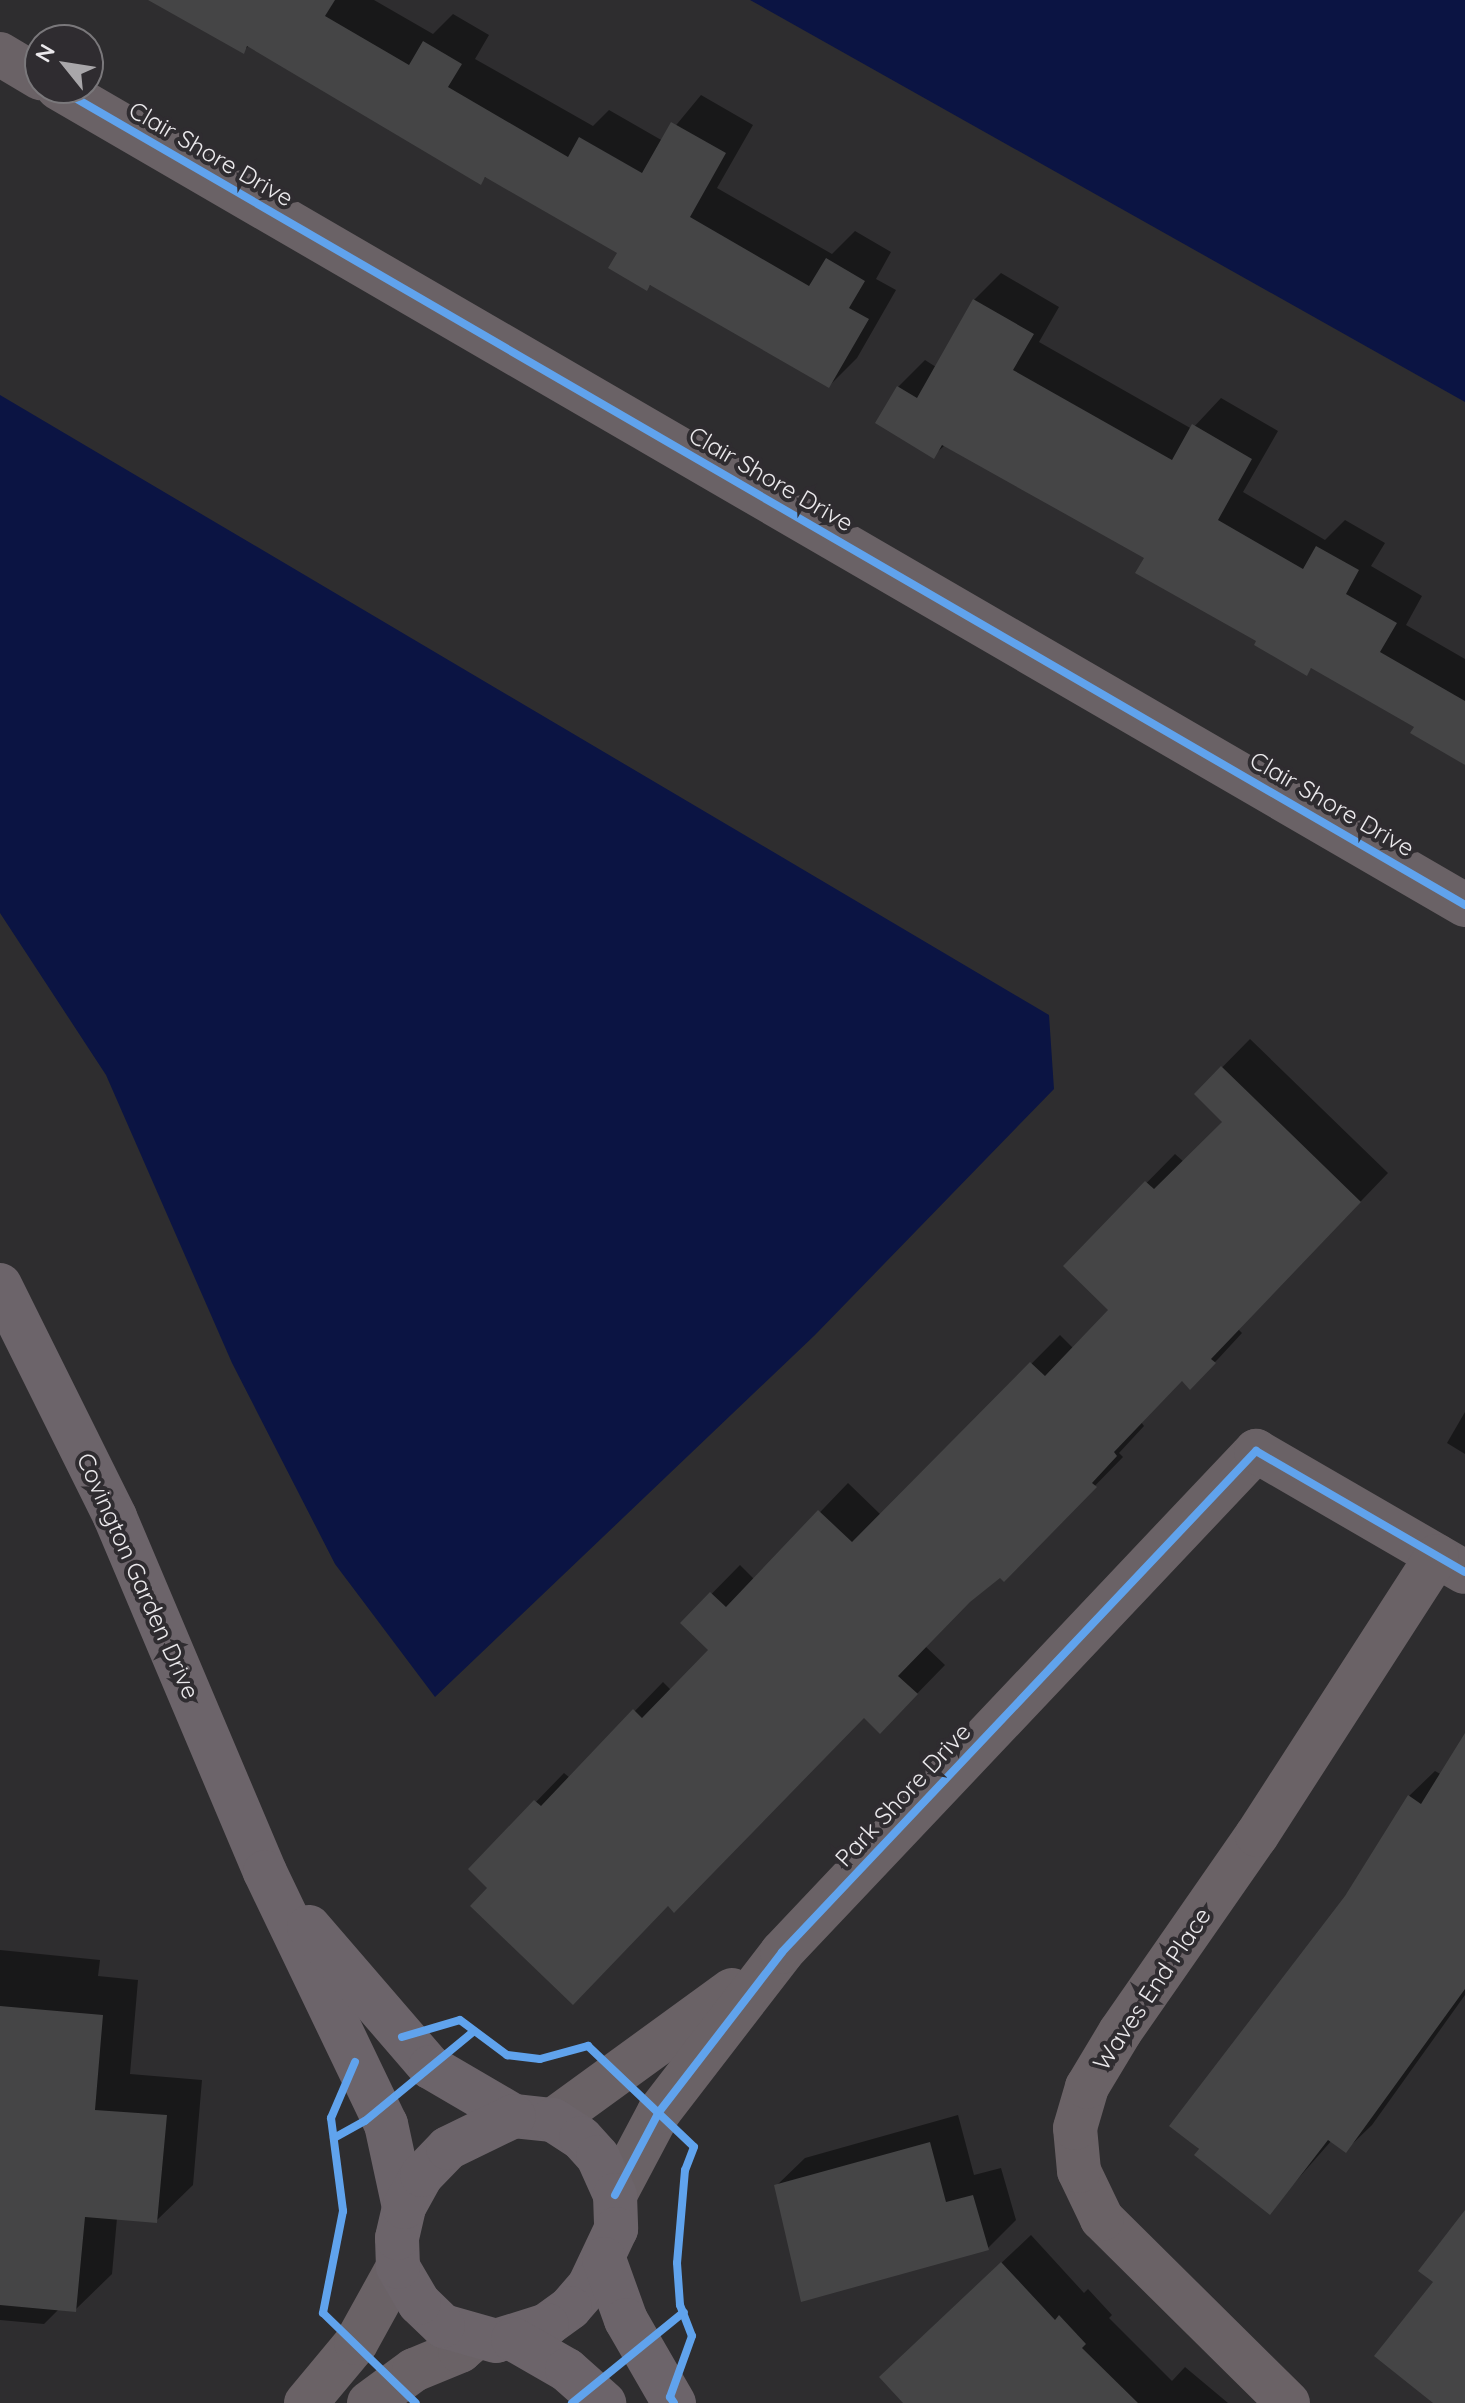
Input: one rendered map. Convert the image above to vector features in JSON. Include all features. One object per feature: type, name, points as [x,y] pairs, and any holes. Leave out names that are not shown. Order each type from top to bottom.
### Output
[{"type":"street","points":[[0,54],[24,68]]},
{"type":"street","name":"Clair Shore Drive","points":[[86,104],[1465,905]]},
{"type":"street","name":"Covington Garden Drive","points":[[0,1285],[115,1517],[265,1872],[386,2124],[404,2207],[398,2267]]},
{"type":"street","name":"Park Shore Drive","points":[[615,2195],[659,2112],[782,1952],[1256,1451],[1451,1564]]},
{"type":"street","name":"Waves End Place","points":[[1288,2403],[1102,2219],[1079,2171],[1075,2128],[1087,2087],[1120,2032],[1451,1564]]},
{"type":"street","name":"Covington Garden Drive","points":[[265,1872],[430,2067],[534,2118],[598,2157],[615,2195],[616,2229],[604,2259],[570,2308],[547,2325],[494,2338]]},
{"type":"street","name":"Park Shore Drive","points":[[534,2118],[637,2064],[782,1952]]},
{"type":"street","name":"Covington Garden Drive","points":[[404,2207],[422,2175],[448,2148],[534,2118]]},
{"type":"street","points":[[604,2259],[626,2320],[674,2403]]},
{"type":"street","points":[[398,2267],[407,2288],[431,2315],[567,2370],[604,2403]]},
{"type":"street","points":[[306,2403],[356,2343],[398,2267]]},
{"type":"street","points":[[369,2403],[414,2370],[494,2338]]},
{"type":"shaded area","points":[[750,0],[1465,0],[1465,402]]},
{"type":"shaded area","points":[[0,395],[1049,1015],[1054,1089],[815,1335],[435,1697],[335,1564],[232,1363],[106,1075],[0,913]]},
{"type":"building","points":[[148,0],[335,0],[325,16],[409,65],[423,41],[462,64],[448,87],[568,157],[579,137],[642,173],[671,122],[726,153],[690,217],[809,286],[826,258],[865,281],[849,308],[869,319],[829,388],[650,285],[647,291],[608,268],[617,253],[485,177],[481,185],[247,46],[244,54]]},
{"type":"building","points":[[973,299],[1034,334],[1013,370],[1172,460],[1192,424],[1252,459],[1218,520],[1303,569],[1316,546],[1359,570],[1346,594],[1397,623],[1380,652],[1465,701],[1465,765],[1410,733],[1414,727],[1311,668],[1307,676],[1254,645],[1256,641],[1135,573],[1144,558],[942,445],[934,459],[875,423],[897,386],[917,398]]},
{"type":"building","points":[[1221,1066],[1361,1202],[1211,1359],[1216,1363],[1190,1390],[1182,1381],[1114,1452],[1117,1456],[1092,1483],[1097,1487],[1004,1582],[1000,1578],[970,1602],[898,1676],[918,1694],[880,1734],[864,1718],[674,1913],[668,1906],[573,2005],[470,1906],[487,1888],[468,1869],[534,1800],[541,1806],[633,1709],[642,1718],[708,1650],[680,1623],[710,1592],[726,1607],[818,1510],[852,1542],[1030,1362],[1045,1376],[1108,1310],[1063,1266],[1145,1181],[1154,1189],[1222,1122],[1194,1094]]},
{"type":"building","points":[[1465,1733],[1465,1989],[1346,2153],[1328,2140],[1270,2215],[1194,2155],[1199,2149],[1169,2126],[1345,1896],[1408,1795],[1421,1804]]},
{"type":"building","points":[[0,2006],[103,2015],[95,2110],[167,2115],[157,2223],[85,2217],[76,2312],[0,2305]]},
{"type":"building","points":[[930,2142],[946,2202],[973,2195],[989,2250],[801,2302],[774,2185]]},
{"type":"building","points":[[1465,2210],[1465,2403],[1433,2403],[1374,2356],[1433,2282],[1418,2271]]},
{"type":"building","points":[[1001,2262],[1055,2320],[1059,2315],[1086,2344],[1082,2348],[1138,2403],[903,2403],[879,2377]]},
{"type":"cycle path","points":[[86,104],[1465,905]]},
{"type":"cycle path","points":[[615,2195],[659,2112],[782,1952],[1256,1451],[1465,1572]]},
{"type":"cycle path","points":[[402,2037],[460,2020],[507,2055],[540,2059],[588,2046],[694,2147],[685,2170],[677,2263],[680,2305],[692,2336],[670,2397],[674,2403]]},
{"type":"cycle path","points":[[334,2138],[365,2121],[473,2032]]},
{"type":"cycle path","points":[[355,2062],[331,2118],[343,2211],[323,2313],[416,2403]]},
{"type":"cycle path","points":[[572,2403],[684,2312]]}]
